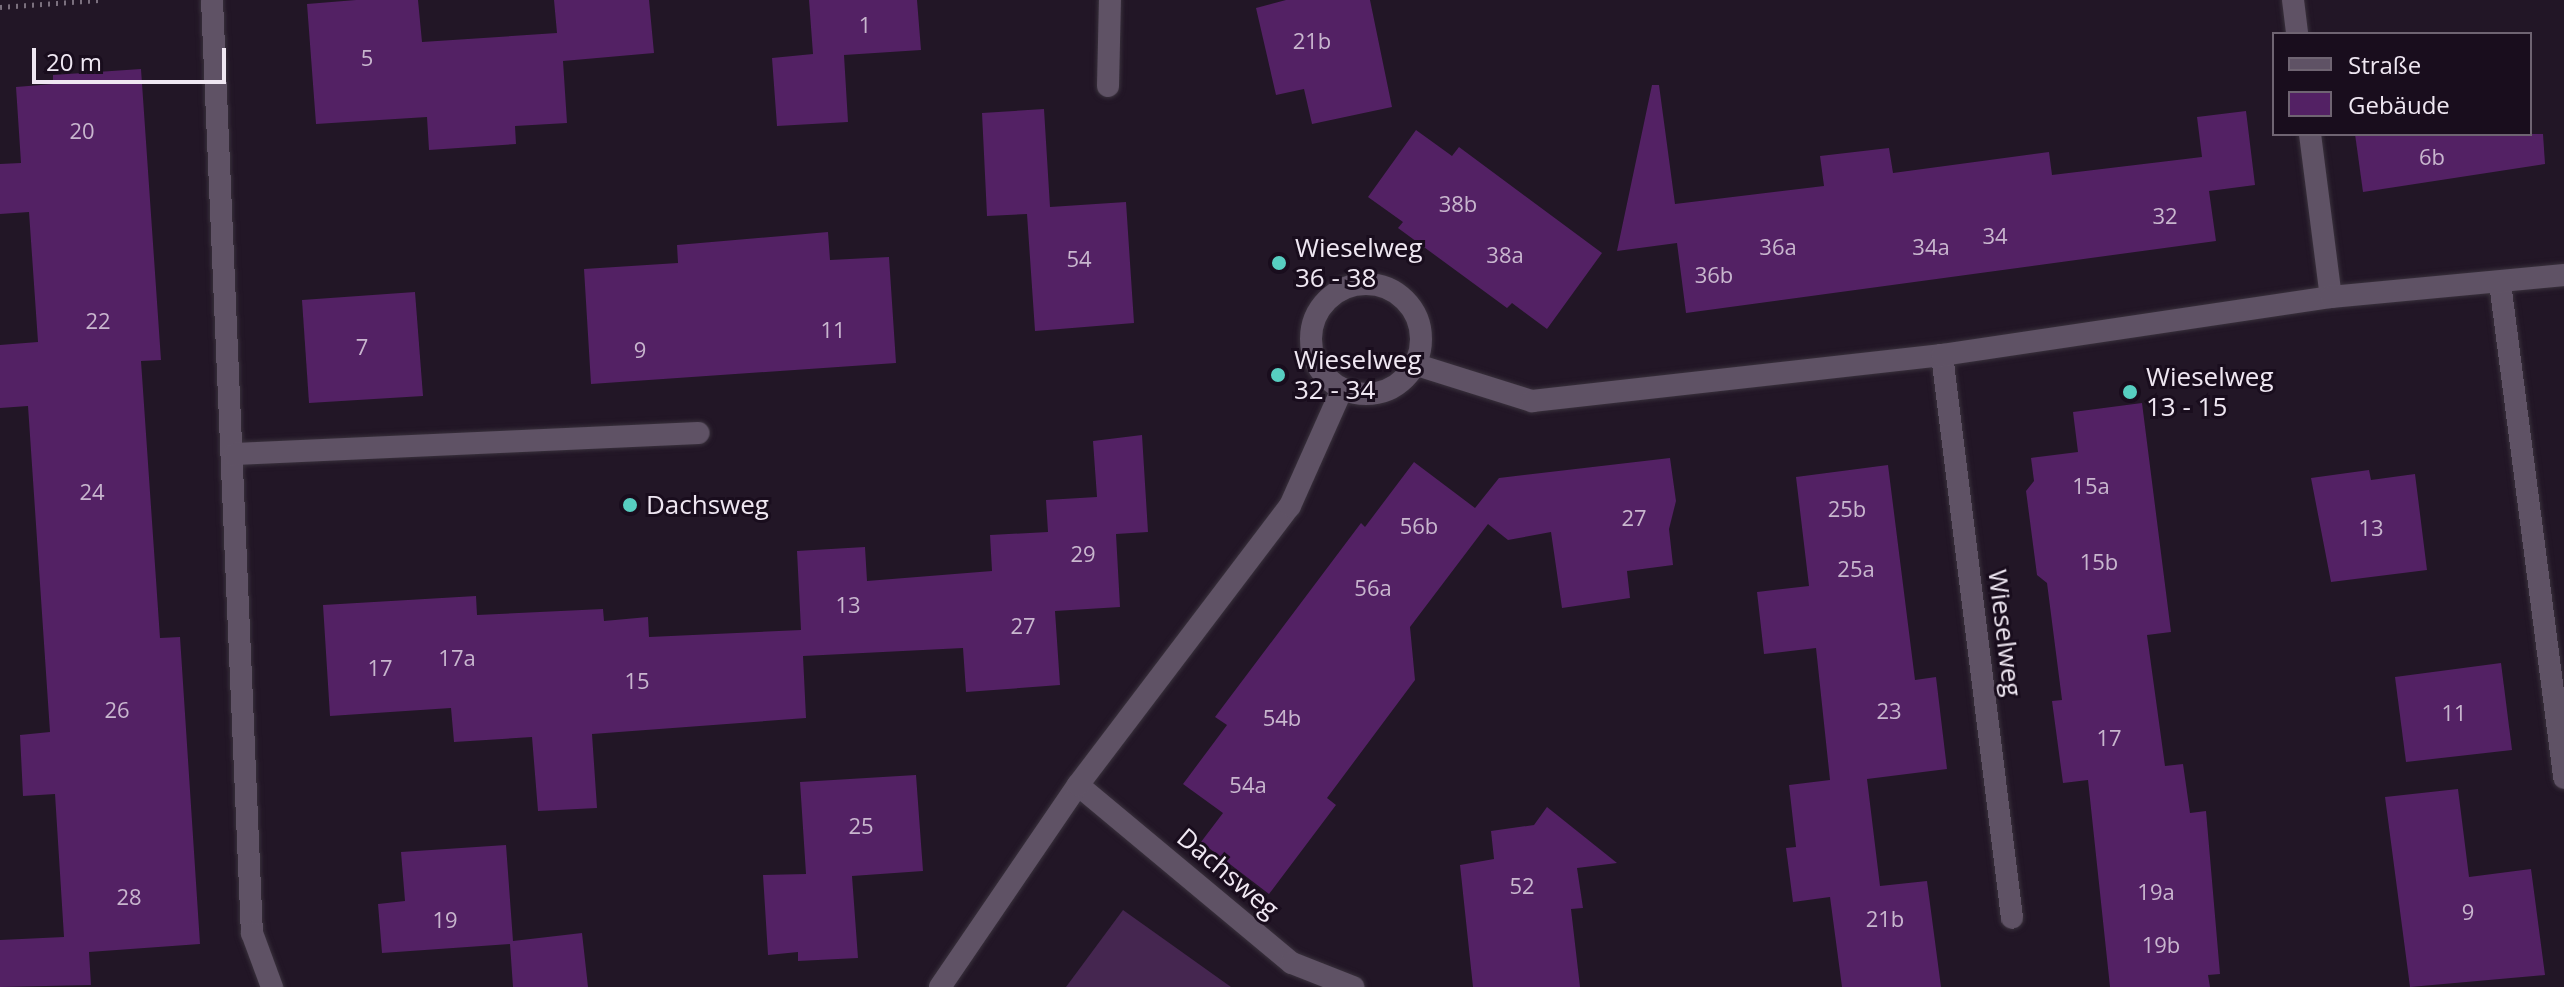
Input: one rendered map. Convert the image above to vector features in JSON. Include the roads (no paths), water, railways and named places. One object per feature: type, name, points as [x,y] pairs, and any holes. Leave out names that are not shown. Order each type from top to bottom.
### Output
[{"type":"street","points":[[212,0],[235,454],[252,933],[272,987]]},
{"type":"street","points":[[1108,86],[1110,0]]},
{"type":"street","points":[[2293,0],[2297,32]]},
{"type":"street","points":[[2310,136],[2331,297]]},
{"type":"street","points":[[1417,365],[1532,401],[1942,355],[2331,297],[2564,275]]},
{"type":"street","points":[[2500,283],[2564,778]]},
{"type":"street","points":[[1380,285],[1410,307],[1421,341],[1417,365],[1377,393],[1342,389],[1317,364],[1311,330],[1328,298],[1348,288],[1380,285]]},
{"type":"street","name":"Wieselweg","points":[[1942,355],[2012,918]]},
{"type":"street","points":[[940,987],[1078,785],[1290,506],[1342,389]]},
{"type":"street","points":[[235,454],[699,433]]},
{"type":"street","name":"Dachsweg","points":[[1078,785],[1292,963],[1353,987]]},
{"type":"place","name":"Wieselweg 36 - 38","points":[[1279,263]]},
{"type":"place","name":"Wieselweg 32 - 34","points":[[1278,375]]},
{"type":"place","name":"Wieselweg 13 - 15","points":[[2130,392]]},
{"type":"place","name":"Dachsweg","points":[[630,505]]}]
